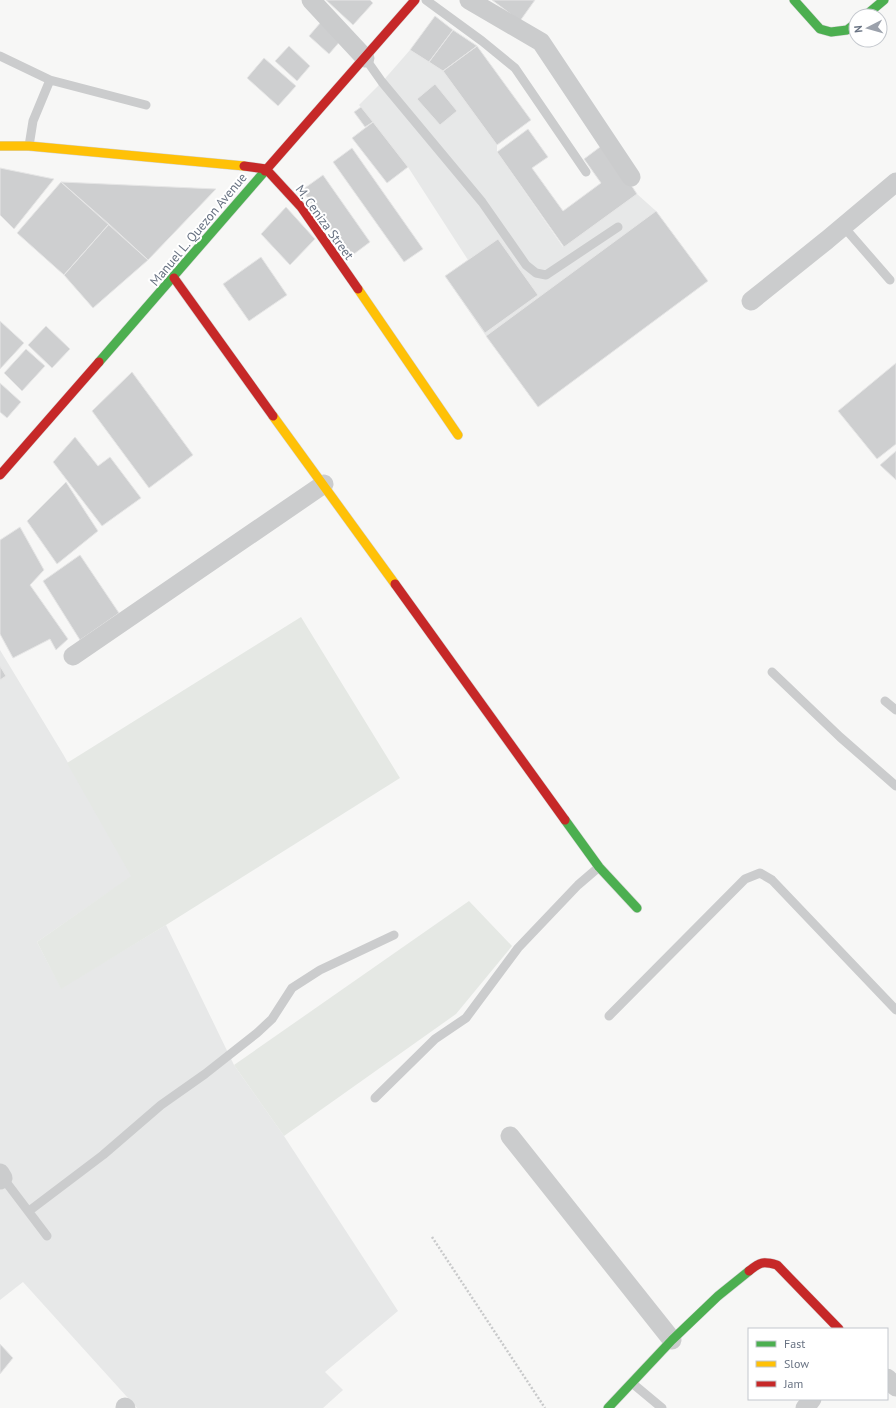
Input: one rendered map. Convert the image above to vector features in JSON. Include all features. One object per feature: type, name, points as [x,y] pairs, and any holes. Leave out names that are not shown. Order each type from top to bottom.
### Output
[{"type":"street","points":[[311,0],[365,58]]},
{"type":"street","name":"Manuel L. Quezon Avenue","points":[[0,475],[174,278],[266,169],[415,0]]},
{"type":"street","points":[[470,0],[541,42],[631,177]]},
{"type":"street","points":[[794,0],[820,29],[831,32],[848,29]]},
{"type":"street","points":[[874,8],[884,0]]},
{"type":"street","points":[[0,146],[29,146],[233,164],[266,169]]},
{"type":"street","name":"M. Ceniza Street","points":[[266,169],[301,207],[458,435]]},
{"type":"street","points":[[751,301],[896,182]]},
{"type":"street","points":[[174,278],[599,867],[637,908]]},
{"type":"street","points":[[73,656],[324,484]]},
{"type":"street","points":[[510,1136],[672,1340]]},
{"type":"street","points":[[608,1408],[672,1340],[718,1296],[758,1264],[766,1262],[777,1265],[839,1328]]},
{"type":"street","points":[[888,1379],[896,1387]]},
{"type":"street","points":[[805,1408],[811,1400]]},
{"type":"lane","points":[[426,0],[482,41],[515,68],[586,172]]},
{"type":"lane","points":[[0,56],[50,80],[146,105]]},
{"type":"lane","points":[[365,58],[382,82],[482,202],[526,266],[536,273],[546,275],[618,227]]},
{"type":"lane","points":[[29,146],[33,121],[50,80]]},
{"type":"lane","points":[[843,226],[890,280]]},
{"type":"lane","points":[[772,672],[840,737],[896,786]]},
{"type":"lane","points":[[885,701],[896,710]]},
{"type":"lane","points":[[375,1098],[434,1039],[466,1018],[518,948],[578,885],[599,867]]},
{"type":"lane","points":[[609,1016],[745,879],[760,874],[772,880],[896,1010]]},
{"type":"lane","points":[[29,1211],[103,1155],[161,1105],[205,1074],[257,1033],[272,1019],[292,988],[320,970],[394,934]]},
{"type":"lane","points":[[1,1177],[47,1236]]},
{"type":"lane","points":[[632,1383],[662,1408]]},
{"type":"path","points":[[432,1237],[545,1408]]},
{"type":"shaded area","points":[[410,50],[443,71],[497,145],[497,152],[563,247],[637,194],[656,211],[708,281],[538,407],[486,336],[445,276],[468,260],[408,167],[359,105],[382,82]]},
{"type":"shaded area","points":[[301,617],[400,778],[61,989],[37,942],[131,876],[67,763]]},
{"type":"shaded area","points":[[0,650],[63,754],[132,876],[37,942],[61,988],[166,925],[234,1065],[284,1136],[398,1311],[325,1372],[343,1390],[323,1408],[137,1408],[23,1282],[0,1300]]},
{"type":"shaded area","points":[[469,901],[512,946],[456,1014],[284,1136],[234,1065]]},
{"type":"building","points":[[326,0],[370,0],[373,3],[353,25]]},
{"type":"building","points":[[492,0],[535,0],[520,21]]},
{"type":"building","points":[[435,16],[453,30],[429,62],[410,50]]},
{"type":"building","points":[[321,22],[342,39],[329,54],[309,36]]},
{"type":"building","points":[[453,30],[477,46],[443,71],[429,62]]},
{"type":"building","points":[[289,46],[310,66],[297,81],[275,61]]},
{"type":"building","points":[[477,46],[531,120],[497,145],[443,71]]},
{"type":"building","points":[[264,58],[296,86],[278,106],[247,78]]},
{"type":"building","points":[[435,84],[457,111],[440,125],[417,99]]},
{"type":"building","points":[[361,107],[373,122],[365,127],[354,112]]},
{"type":"building","points":[[373,122],[408,167],[387,183],[352,138]]},
{"type":"building","points":[[528,129],[548,157],[532,168],[563,211],[601,183],[584,159],[604,144],[637,194],[564,247],[497,152]]},
{"type":"building","points":[[352,148],[423,249],[404,262],[333,162]]},
{"type":"building","points":[[0,168],[54,179],[14,229],[0,215]]},
{"type":"building","points":[[323,175],[370,242],[350,257],[302,190]]},
{"type":"building","points":[[61,182],[216,189],[148,260]]},
{"type":"building","points":[[61,182],[109,224],[64,275],[17,233]]},
{"type":"building","points":[[286,207],[315,239],[290,265],[261,234]]},
{"type":"building","points":[[656,211],[708,281],[538,407],[486,336]]},
{"type":"building","points":[[109,224],[148,260],[93,308],[64,275]]},
{"type":"building","points":[[498,239],[538,295],[485,333],[445,276]]},
{"type":"building","points":[[261,257],[287,295],[249,321],[223,284]]},
{"type":"building","points":[[0,321],[24,343],[0,369]]},
{"type":"building","points":[[46,326],[70,349],[52,368],[28,345]]},
{"type":"building","points":[[26,349],[45,366],[22,391],[4,373]]},
{"type":"building","points":[[896,363],[896,444],[877,459],[838,411]]},
{"type":"building","points":[[132,372],[193,455],[149,488],[92,411]]},
{"type":"building","points":[[0,383],[21,402],[7,418],[0,412]]},
{"type":"building","points":[[75,437],[98,466],[110,457],[141,498],[102,526],[53,462]]},
{"type":"building","points":[[896,451],[896,480],[880,465]]},
{"type":"building","points":[[66,482],[98,531],[57,564],[27,521]]},
{"type":"building","points":[[20,527],[44,570],[30,585],[68,639],[56,650],[50,639],[13,658],[0,634],[0,540]]},
{"type":"building","points":[[80,555],[119,613],[80,640],[43,581]]},
{"type":"building","points":[[0,666],[6,676],[0,680]]},
{"type":"building","points":[[0,1344],[13,1358],[0,1374]]},
{"type":"traffic: fast","points":[[794,0],[820,29],[831,32],[848,29]]},
{"type":"traffic: fast","points":[[874,8],[884,0]]},
{"type":"traffic: fast","points":[[99,362],[265,171]]},
{"type":"traffic: fast","points":[[565,820],[599,867],[637,908]]},
{"type":"traffic: fast","points":[[608,1408],[672,1340],[718,1296],[749,1271]]},
{"type":"traffic: slow","points":[[0,146],[29,146],[244,166]]},
{"type":"traffic: slow","points":[[358,289],[458,435]]},
{"type":"traffic: slow","points":[[273,416],[395,584]]},
{"type":"traffic: jam","points":[[265,171],[415,0]]},
{"type":"traffic: jam","points":[[244,166],[266,169],[301,207],[358,289]]},
{"type":"traffic: jam","points":[[174,278],[273,416]]},
{"type":"traffic: jam","points":[[0,475],[99,362]]},
{"type":"traffic: jam","points":[[395,584],[565,820]]},
{"type":"traffic: jam","points":[[749,1271],[762,1263],[777,1265],[838,1328]]}]
